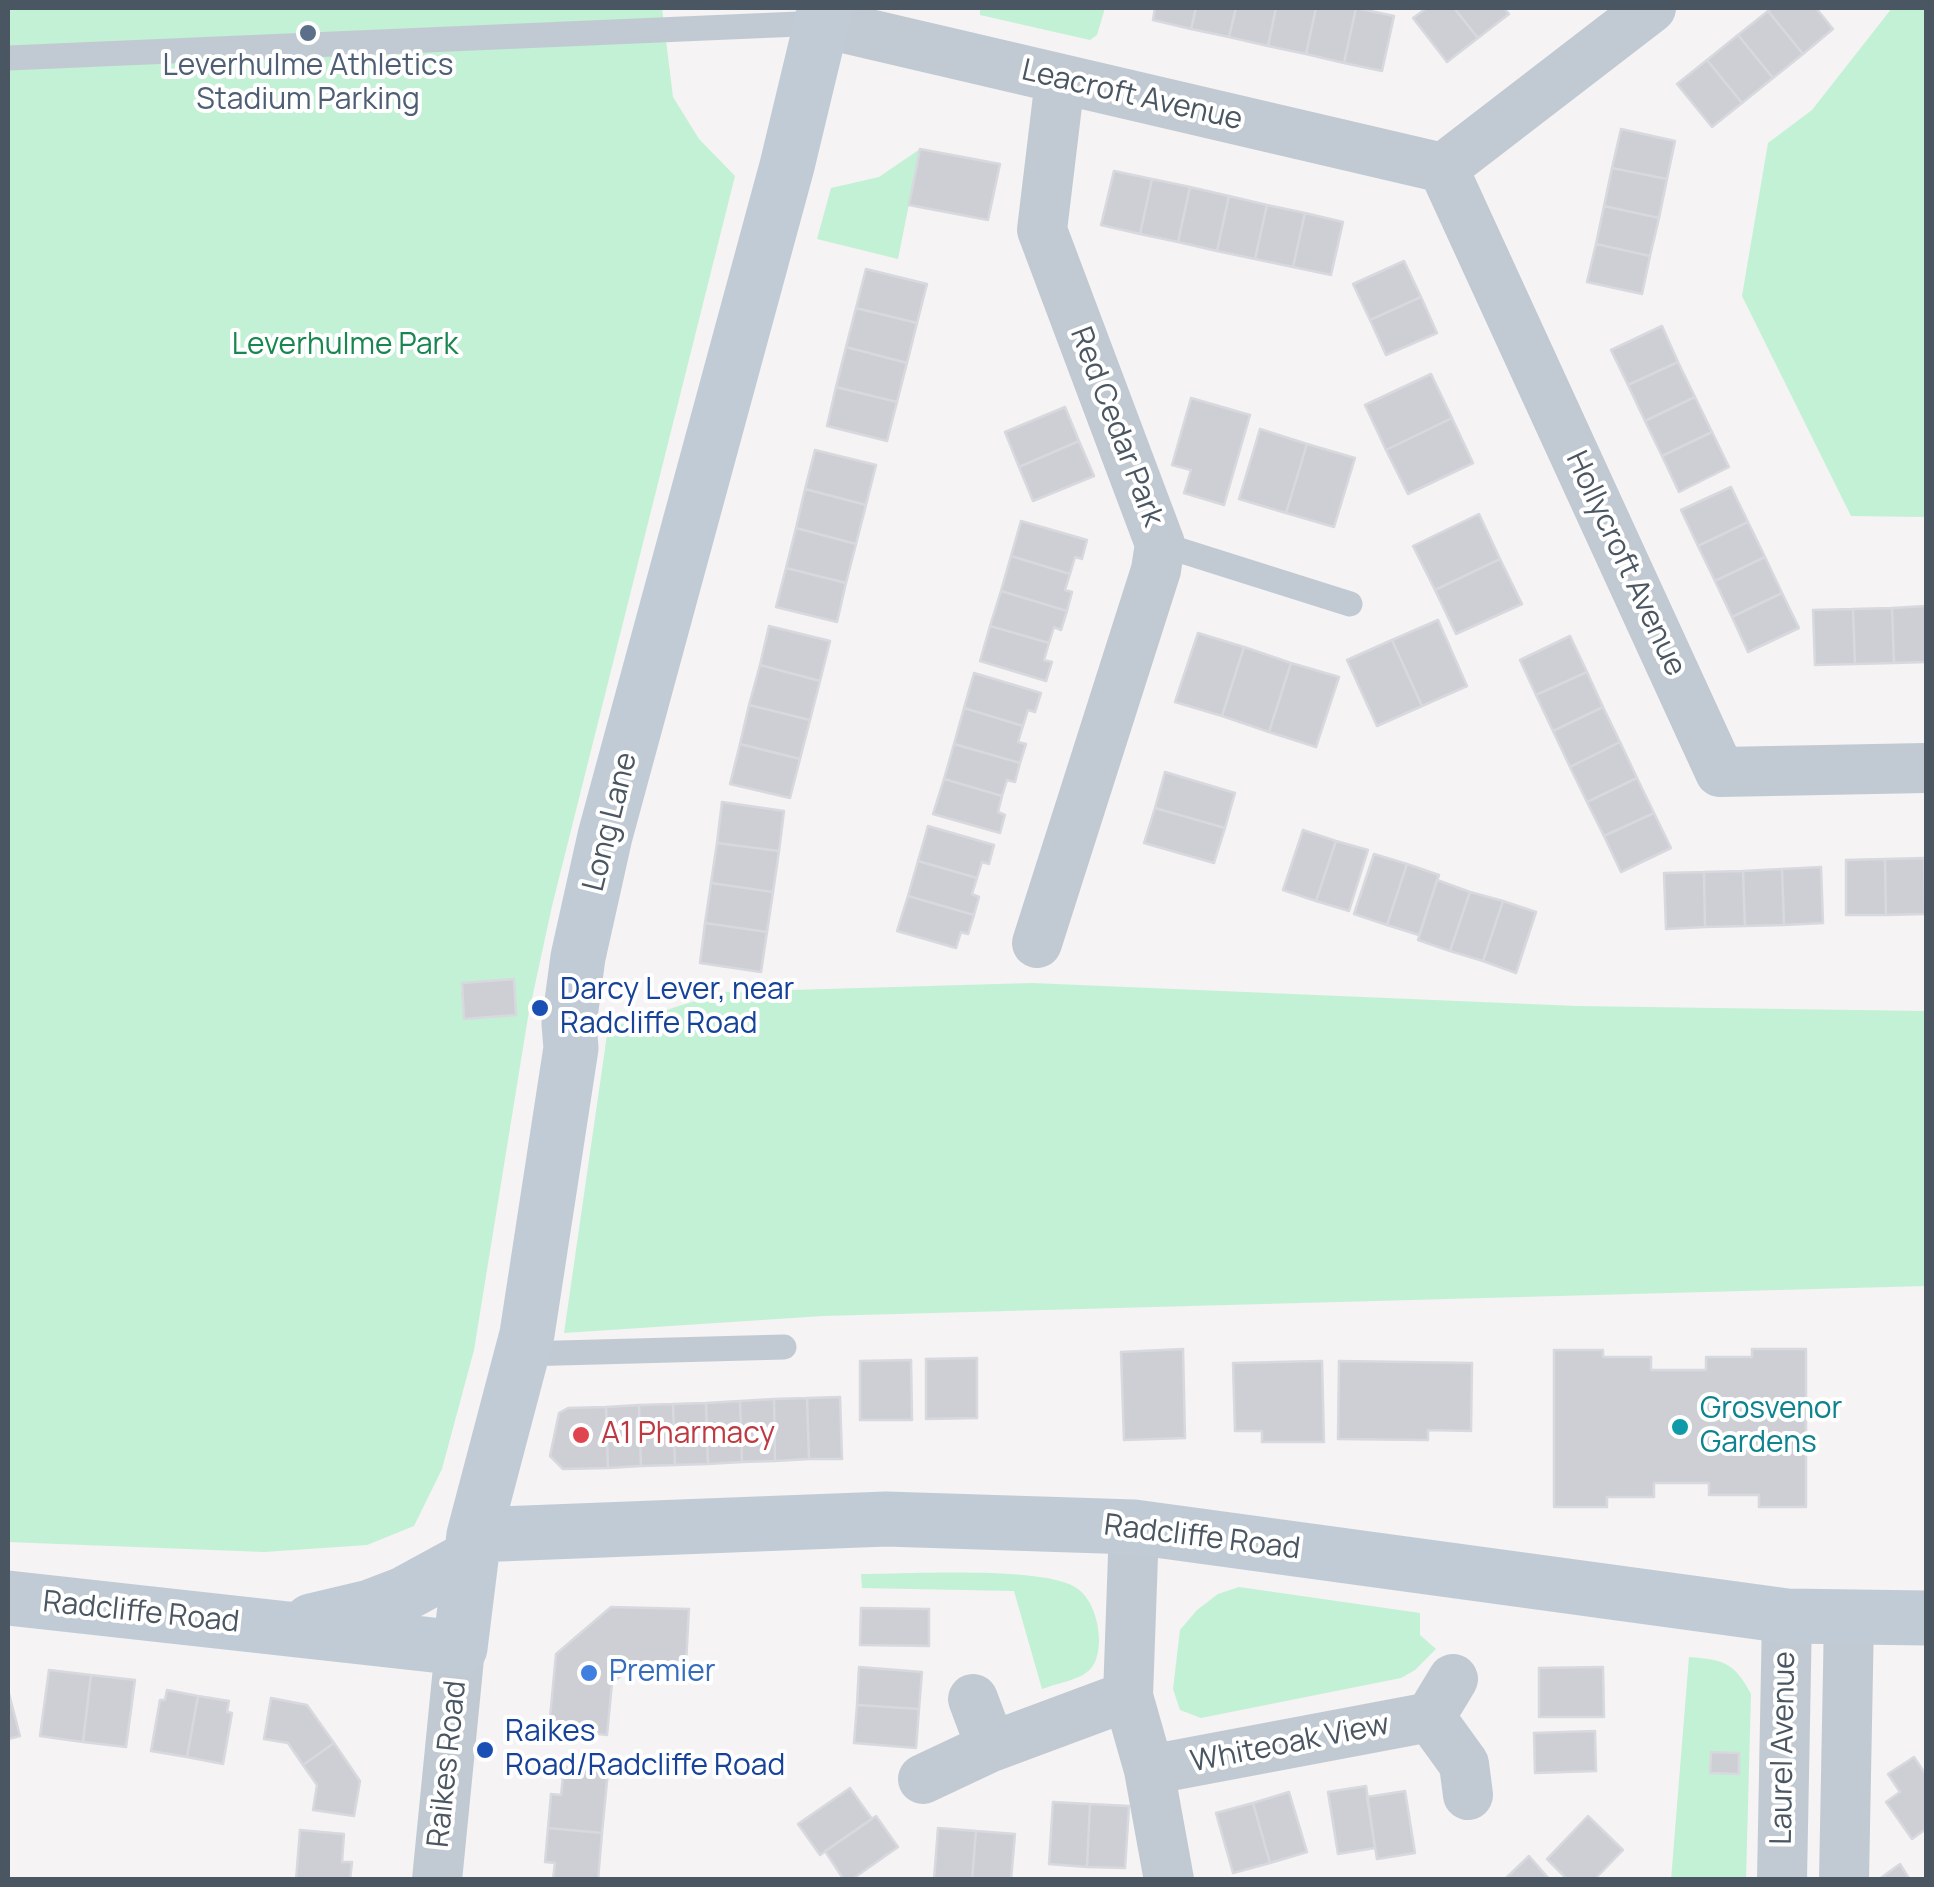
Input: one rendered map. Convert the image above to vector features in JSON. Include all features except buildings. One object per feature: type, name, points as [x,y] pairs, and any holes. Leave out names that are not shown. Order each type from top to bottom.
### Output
[{"type":"main road","name":"Long Lane","points":[[460,1648],[472,1547],[525,1344],[571,1048],[569,1024],[578,957],[605,836],[782,184],[816,13]]},
{"type":"main road","name":"Radcliffe Road","points":[[274,1628],[370,1607],[404,1594],[472,1547],[886,1519],[1134,1527],[1786,1616],[1926,1618]]},
{"type":"main road","name":"Radcliffe Road","points":[[8,1598],[460,1648]]},
{"type":"street","points":[[1443,168],[1651,8]]},
{"type":"street","name":"Leacroft Avenue","points":[[816,13],[1060,80],[1443,168]]},
{"type":"street","name":"Red Cedar Park","points":[[1037,943],[1156,570],[1160,544],[1042,230],[1060,80]]},
{"type":"street","name":"Hollycroft Avenue","points":[[1443,168],[1720,772],[1926,768]]},
{"type":"street","name":"Whiteoak View","points":[[1134,1527],[1128,1696],[1149,1770],[1169,1880]]},
{"type":"street","name":"Laurel Avenue","points":[[1782,1880],[1786,1616]]},
{"type":"street","name":"Laurel Avenue","points":[[1844,1880],[1849,1618]]},
{"type":"street","name":"Raikes Road","points":[[437,1880],[460,1648]]},
{"type":"street","points":[[923,1779],[991,1748],[1128,1696]]},
{"type":"street","name":"Whiteoak View","points":[[1149,1770],[1441,1698],[1464,1764],[1468,1794]]},
{"type":"street","points":[[974,1699],[991,1748]]},
{"type":"lane","points":[[8,58],[816,13]]},
{"type":"lane","points":[[1160,544],[1350,604]]},
{"type":"lane","points":[[525,1344],[784,1347]]},
{"type":"green space","name":"Leverhulme Park","points":[[8,8],[662,8],[673,97],[699,139],[735,176],[552,906],[528,1017],[474,1350],[442,1469],[414,1526],[367,1545],[264,1552],[8,1542]]},
{"type":"green space","points":[[980,8],[1105,8],[1097,35],[1090,40],[980,15]]},
{"type":"green space","points":[[1892,8],[1926,8],[1926,517],[1851,516],[1742,296],[1768,143],[1812,110]]},
{"type":"green space","points":[[920,149],[898,259],[817,239],[831,188],[879,177]]},
{"type":"green space","points":[[1032,983],[1576,1006],[1926,1011],[1926,1286],[823,1316],[564,1333],[608,1028],[724,992]]},
{"type":"green space","points":[[861,1574],[1004,1574],[1058,1580],[1075,1587],[1090,1603],[1096,1618],[1098,1654],[1082,1675],[1042,1689],[1014,1591],[862,1588]]},
{"type":"green space","points":[[1239,1587],[1420,1613],[1420,1635],[1436,1649],[1401,1678],[1201,1718],[1180,1710],[1173,1689],[1180,1630],[1218,1594]]},
{"type":"green space","points":[[1689,1657],[1727,1665],[1751,1694],[1746,1879],[1671,1880]]},
{"type":"place","name":"Leverhulme Athletics Stadium Parking","points":[[308,33]]},
{"type":"place","name":"Darcy Lever, near Radcliffe Road","points":[[540,1008]]},
{"type":"place","name":"Grosvenor Gardens","points":[[1680,1427]]},
{"type":"place","name":"A1 Pharmacy","points":[[581,1435]]},
{"type":"place","name":"Premier","points":[[589,1673]]},
{"type":"place","name":"Raikes Road/Radcliffe Road","points":[[485,1750]]}]
